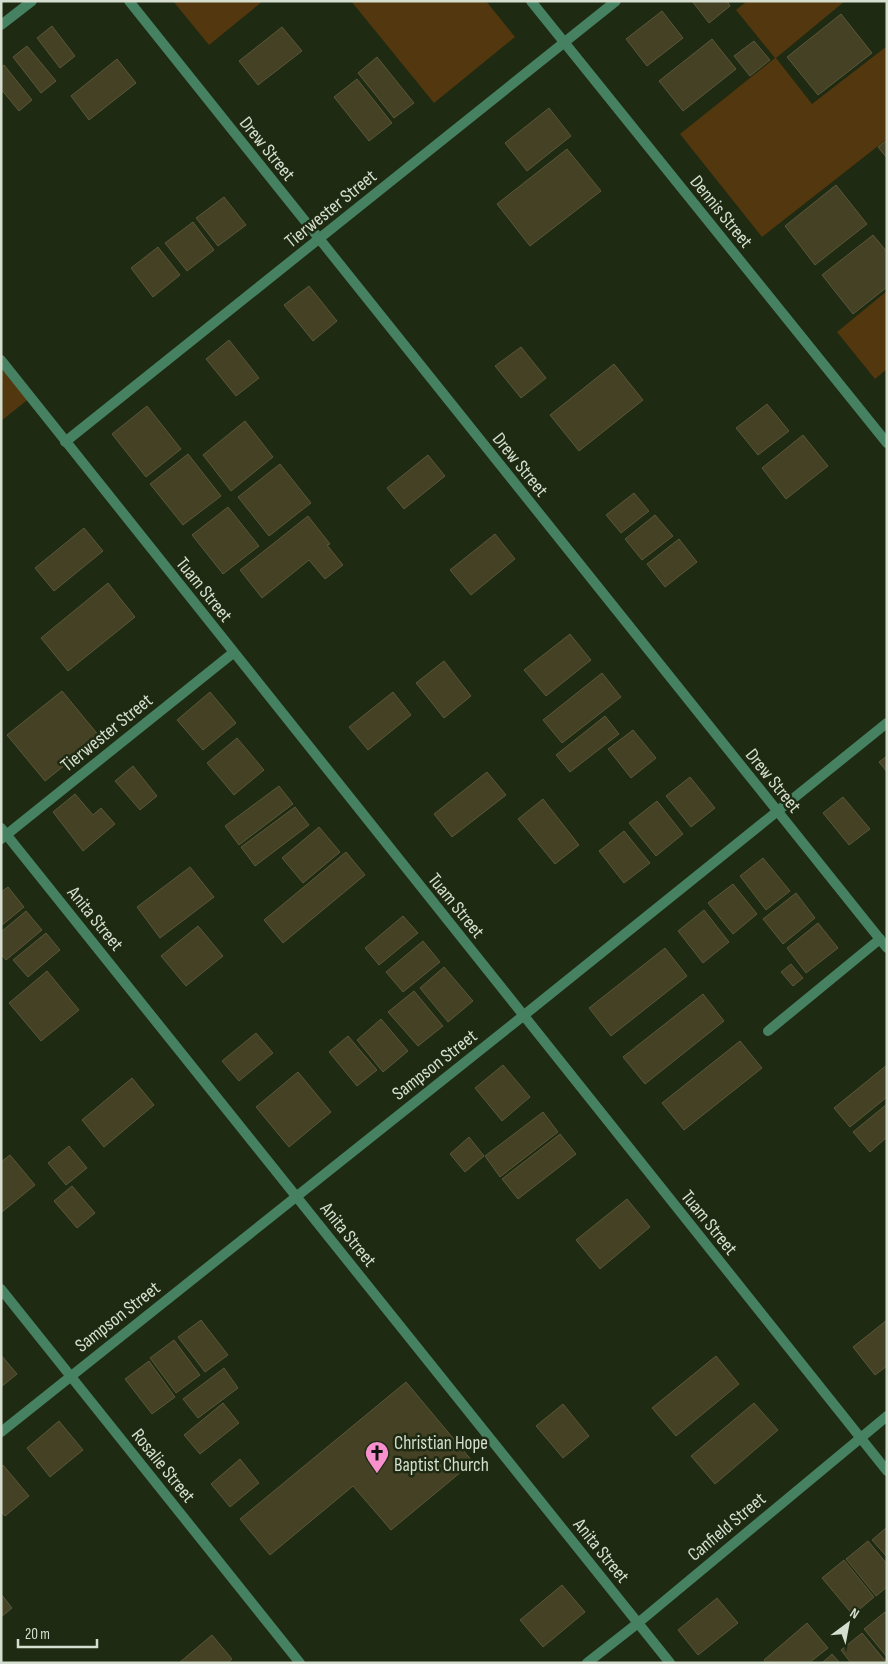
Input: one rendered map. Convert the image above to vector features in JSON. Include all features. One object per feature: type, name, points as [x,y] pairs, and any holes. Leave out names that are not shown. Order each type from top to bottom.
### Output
[{"type":"street","points":[[1,26],[32,1]]},
{"type":"street","name":"Drew Street","points":[[128,1],[887,948]]},
{"type":"street","name":"Dennis Street","points":[[531,1],[887,443]]},
{"type":"street","name":"Tierwester Street","points":[[65,442],[616,1]]},
{"type":"street","name":"Tuam Street","points":[[1,360],[887,1472]]},
{"type":"street","name":"Tierwester Street","points":[[3,834],[233,653]]},
{"type":"street","name":"Sampson Street","points":[[1,1432],[887,723]]},
{"type":"street","name":"Anita Street","points":[[3,834],[670,1663]]},
{"type":"street","points":[[768,1031],[880,939]]},
{"type":"street","name":"Rosalie Street","points":[[1,1289],[300,1663]]},
{"type":"street","name":"Canfield Street","points":[[587,1663],[859,1437],[887,1416]]},
{"type":"shaded area","points":[[173,1],[263,1],[209,45]]},
{"type":"shaded area","points":[[351,1],[486,1],[515,37],[434,103]]},
{"type":"shaded area","points":[[747,1],[845,1],[776,58],[812,104],[887,46],[887,139],[762,237],[680,134],[775,58],[736,10]]},
{"type":"shaded area","points":[[887,291],[887,369],[875,379],[837,332]]},
{"type":"shaded area","points":[[1,360],[31,397],[1,421]]},
{"type":"building","points":[[692,1],[727,1],[730,6],[709,23]]},
{"type":"building","points":[[662,11],[683,38],[647,66],[626,39]]},
{"type":"building","points":[[841,14],[872,53],[818,95],[787,57]]},
{"type":"building","points":[[52,26],[75,56],[60,68],[37,38]]},
{"type":"building","points":[[282,27],[302,51],[258,85],[239,61]]},
{"type":"building","points":[[712,39],[736,69],[683,111],[659,81]]},
{"type":"building","points":[[754,41],[770,60],[750,76],[734,56]]},
{"type":"building","points":[[27,46],[56,81],[41,93],[13,57]]},
{"type":"building","points":[[377,57],[414,103],[394,118],[358,73]]},
{"type":"building","points":[[117,59],[136,83],[89,120],[71,96]]},
{"type":"building","points":[[4,65],[32,100],[19,111],[1,89],[1,67]]},
{"type":"building","points":[[357,79],[392,123],[369,141],[334,97]]},
{"type":"building","points":[[549,108],[571,136],[527,171],[505,143]]},
{"type":"building","points":[[887,140],[887,158],[878,147]]},
{"type":"building","points":[[567,149],[601,191],[530,246],[497,204]]},
{"type":"building","points":[[836,185],[867,224],[815,265],[785,226]]},
{"type":"building","points":[[224,197],[246,225],[218,246],[196,218]]},
{"type":"building","points":[[193,222],[214,250],[187,271],[165,243]]},
{"type":"building","points":[[873,235],[887,252],[887,287],[853,314],[822,275]]},
{"type":"building","points":[[158,247],[180,275],[153,297],[131,268]]},
{"type":"building","points":[[309,286],[337,321],[313,341],[284,305]]},
{"type":"building","points":[[229,340],[259,378],[236,396],[206,359]]},
{"type":"building","points":[[521,347],[546,378],[521,398],[495,366]]},
{"type":"building","points":[[614,364],[643,400],[579,451],[550,415]]},
{"type":"building","points":[[767,404],[789,431],[758,455],[736,428]]},
{"type":"building","points":[[147,406],[181,449],[146,477],[112,434]]},
{"type":"building","points":[[245,421],[273,457],[231,491],[203,455]]},
{"type":"building","points":[[803,435],[828,466],[786,499],[762,468]]},
{"type":"building","points":[[188,454],[221,496],[183,525],[150,484]]},
{"type":"building","points":[[428,455],[445,476],[404,509],[387,488]]},
{"type":"building","points":[[280,464],[311,503],[269,536],[238,497]]},
{"type":"building","points":[[634,493],[649,511],[621,533],[606,515]]},
{"type":"building","points":[[228,507],[259,546],[223,574],[192,535]]},
{"type":"building","points":[[655,515],[673,536],[642,560],[625,539]]},
{"type":"building","points":[[308,516],[330,544],[327,545],[343,565],[325,579],[309,560],[262,598],[240,570]]},
{"type":"building","points":[[84,528],[103,551],[54,591],[35,568]]},
{"type":"building","points":[[495,534],[515,559],[471,595],[450,570]]},
{"type":"building","points":[[679,539],[697,562],[665,587],[647,564]]},
{"type":"building","points":[[108,583],[135,617],[68,671],[41,638]]},
{"type":"building","points":[[570,634],[591,660],[546,696],[524,670]]},
{"type":"building","points":[[444,661],[471,696],[444,718],[416,683]]},
{"type":"building","points":[[602,673],[621,697],[562,743],[543,720]]},
{"type":"building","points":[[62,691],[100,737],[45,781],[7,735]]},
{"type":"building","points":[[210,692],[236,723],[203,750],[177,720]]},
{"type":"building","points":[[393,692],[411,715],[368,750],[349,727]]},
{"type":"building","points":[[605,716],[619,734],[570,772],[556,755]]},
{"type":"building","points":[[633,730],[656,758],[631,778],[608,749]]},
{"type":"building","points":[[237,738],[264,770],[234,795],[207,763]]},
{"type":"building","points":[[887,756],[887,772],[879,762]]},
{"type":"building","points":[[133,766],[157,796],[140,810],[115,781]]},
{"type":"building","points":[[487,772],[506,795],[452,837],[434,814]]},
{"type":"building","points":[[690,777],[715,808],[691,827],[666,796]]},
{"type":"building","points":[[279,786],[293,804],[239,845],[225,826]]},
{"type":"building","points":[[75,794],[93,815],[101,808],[115,824],[83,851],[53,812]]},
{"type":"building","points":[[843,797],[870,829],[849,845],[823,813]]},
{"type":"building","points":[[543,799],[579,845],[555,864],[518,819]]},
{"type":"building","points":[[657,801],[683,834],[656,856],[629,823]]},
{"type":"building","points":[[295,807],[309,825],[255,866],[241,847]]},
{"type":"building","points":[[319,827],[340,852],[303,883],[282,858]]},
{"type":"building","points":[[624,831],[650,863],[624,883],[599,851]]},
{"type":"building","points":[[346,852],[365,875],[283,943],[264,920]]},
{"type":"building","points":[[763,858],[790,891],[766,910],[740,876]]},
{"type":"building","points":[[190,867],[214,897],[160,938],[137,907]]},
{"type":"building","points":[[733,884],[757,914],[733,934],[708,903]]},
{"type":"building","points":[[8,887],[24,907],[1,926],[1,892]]},
{"type":"building","points":[[796,893],[815,918],[783,944],[763,919]]},
{"type":"building","points":[[704,910],[729,942],[703,963],[678,931]]},
{"type":"building","points":[[26,911],[42,930],[6,960],[1,954],[1,932]]},
{"type":"building","points":[[403,916],[418,933],[379,965],[365,948]]},
{"type":"building","points":[[818,923],[838,948],[806,973],[787,948]]},
{"type":"building","points":[[198,926],[223,956],[186,986],[161,956]]},
{"type":"building","points":[[46,933],[60,950],[28,977],[13,960]]},
{"type":"building","points":[[423,941],[440,962],[403,992],[386,972]]},
{"type":"building","points":[[665,948],[687,976],[611,1036],[589,1008]]},
{"type":"building","points":[[791,964],[803,978],[793,986],[781,972]]},
{"type":"building","points":[[444,967],[473,1001],[448,1022],[420,988]]},
{"type":"building","points":[[47,971],[79,1010],[41,1041],[9,1003]]},
{"type":"building","points":[[414,991],[443,1026],[418,1046],[388,1012]]},
{"type":"building","points":[[703,994],[724,1021],[645,1084],[623,1057]]},
{"type":"building","points":[[381,1019],[408,1051],[383,1072],[357,1040]]},
{"type":"building","points":[[256,1033],[273,1053],[239,1081],[222,1061]]},
{"type":"building","points":[[348,1036],[377,1070],[357,1086],[329,1052]]},
{"type":"building","points":[[740,1041],[762,1068],[684,1130],[662,1103]]},
{"type":"building","points":[[503,1065],[530,1097],[502,1121],[475,1088]]},
{"type":"building","points":[[887,1065],[887,1097],[850,1127],[834,1108]]},
{"type":"building","points":[[298,1072],[331,1112],[289,1147],[256,1107]]},
{"type":"building","points":[[132,1078],[154,1105],[104,1147],[82,1120]]},
{"type":"building","points":[[887,1104],[887,1137],[870,1152],[853,1132]]},
{"type":"building","points":[[543,1112],[558,1132],[500,1177],[485,1156]]},
{"type":"building","points":[[560,1134],[576,1154],[518,1199],[502,1179]]},
{"type":"building","points":[[469,1137],[484,1156],[465,1172],[450,1154]]},
{"type":"building","points":[[69,1146],[87,1168],[66,1185],[48,1163]]},
{"type":"building","points":[[10,1155],[35,1185],[2,1212],[1,1162]]},
{"type":"building","points":[[72,1186],[95,1213],[77,1228],[54,1201]]},
{"type":"building","points":[[627,1199],[650,1227],[600,1269],[576,1240]]},
{"type":"building","points":[[201,1320],[228,1355],[205,1372],[178,1337]]},
{"type":"building","points":[[887,1320],[887,1366],[875,1375],[853,1347]]},
{"type":"building","points":[[174,1340],[200,1375],[176,1393],[150,1358]]},
{"type":"building","points":[[1,1355],[17,1374],[1,1387]]},
{"type":"building","points":[[716,1356],[739,1384],[676,1436],[652,1408]]},
{"type":"building","points":[[149,1361],[175,1397],[152,1414],[125,1379]]},
{"type":"building","points":[[224,1368],[238,1388],[198,1418],[183,1399]]},
{"type":"building","name":"Christian Hope Baptist Church","points":[[406,1382],[473,1462],[391,1530],[353,1486],[270,1555],[240,1519]]},
{"type":"building","points":[[223,1403],[239,1423],[200,1454],[184,1435]]},
{"type":"building","points":[[754,1403],[778,1430],[715,1484],[691,1456]]},
{"type":"building","points":[[563,1404],[589,1436],[563,1458],[536,1426]]},
{"type":"building","points":[[59,1421],[83,1450],[50,1477],[27,1448]]},
{"type":"building","points":[[240,1459],[259,1483],[230,1507],[211,1484]]},
{"type":"building","points":[[3,1465],[29,1496],[5,1516],[1,1511],[1,1467]]},
{"type":"building","points":[[887,1527],[887,1557],[872,1540]]},
{"type":"building","points":[[868,1541],[887,1564],[887,1587],[876,1596],[846,1559]]},
{"type":"building","points":[[844,1560],[874,1597],[853,1615],[822,1578]]},
{"type":"building","points":[[562,1585],[585,1612],[543,1647],[520,1620]]},
{"type":"building","points":[[1,1594],[12,1608],[1,1617]]},
{"type":"building","points":[[717,1598],[738,1623],[698,1655],[678,1630]]},
{"type":"building","points":[[885,1612],[887,1615],[887,1657],[864,1629]]},
{"type":"building","points":[[807,1623],[828,1648],[809,1663],[766,1663],[764,1660]]},
{"type":"building","points":[[862,1633],[887,1663],[851,1663],[841,1650]]},
{"type":"building","points":[[212,1635],[232,1659],[227,1663],[179,1663]]},
{"type":"building","points":[[832,1654],[840,1663],[822,1663]]},
{"type":"place","name":"Christian Hope Baptist Church","points":[[377,1474]]}]
